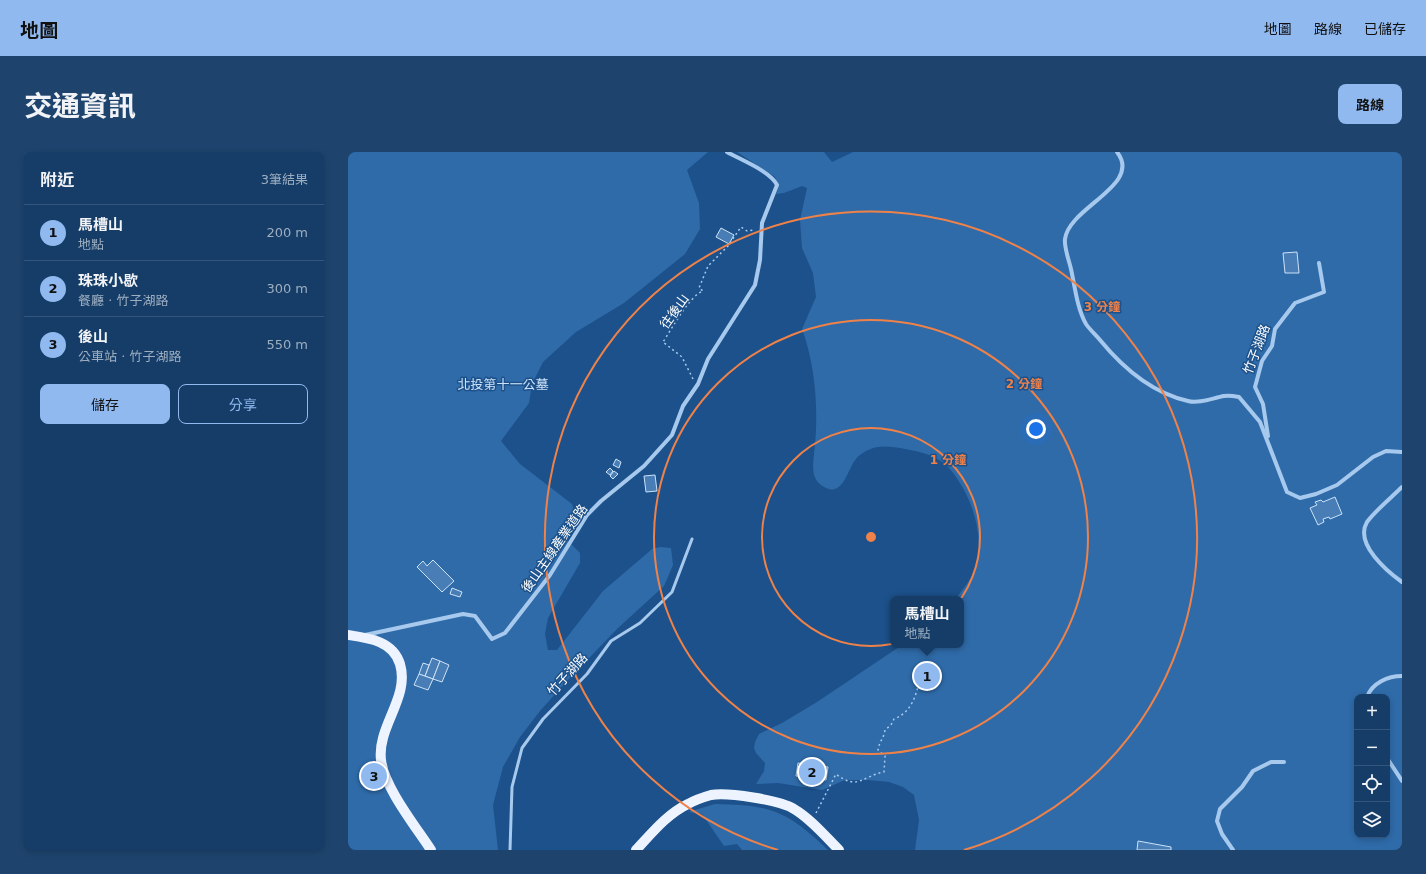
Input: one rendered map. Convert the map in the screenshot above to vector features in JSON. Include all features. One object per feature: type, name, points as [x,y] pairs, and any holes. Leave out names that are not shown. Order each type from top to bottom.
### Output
[{"type":"main road","points":[[353,635],[382,642],[393,650],[398,657],[403,674],[401,690],[383,742],[381,760],[396,797],[431,850]]},
{"type":"main road","points":[[636,850],[669,816],[688,804],[711,795],[730,794],[776,802],[794,808],[839,850]]},
{"type":"street","name":"後山主線產業道路","points":[[353,635],[463,614],[475,616],[492,639],[505,633],[550,575],[587,515],[601,501],[644,466],[672,435],[683,406],[698,384],[708,359],[755,285],[760,260],[762,223],[777,185],[774,179],[728,152]]},
{"type":"street","points":[[1117,152],[1123,160],[1123,170],[1118,180],[1067,229],[1065,240],[1078,301],[1086,324],[1112,354],[1133,374],[1162,393],[1189,402],[1225,396],[1239,397],[1260,422],[1270,443],[1287,492],[1300,498],[1316,494],[1337,485],[1373,457],[1386,451],[1402,452]]},
{"type":"street","name":"竹子湖路","points":[[1270,443],[1263,404],[1255,387],[1262,361],[1272,346],[1275,329],[1295,303],[1324,292],[1319,263]]},
{"type":"street","points":[[1402,486],[1367,523],[1365,533],[1374,557],[1385,570],[1402,582]]},
{"type":"street","points":[[1368,694],[1372,687],[1381,682],[1395,676],[1402,676]]},
{"type":"street","points":[[1233,850],[1222,834],[1217,821],[1220,809],[1242,788],[1253,771],[1271,762],[1284,762]]},
{"type":"street","points":[[1390,763],[1402,781]]},
{"type":"lane","name":"竹子湖路","points":[[510,850],[512,787],[522,748],[543,719],[587,674],[611,641],[640,623],[672,592],[692,539]]},
{"type":"path","name":"往後山","points":[[698,384],[695,379],[693,380],[682,357],[663,342],[694,298],[698,293],[703,291],[699,288],[708,266],[728,246],[741,227],[747,231],[762,230]]},
{"type":"path","points":[[812,824],[834,775],[836,774],[844,780],[854,783],[884,772],[885,756],[878,750],[879,741],[884,736],[885,730],[894,719],[903,716],[915,698],[921,674],[924,676]]},
{"type":"green space","name":"北投第十一公墓","points":[[348,152],[708,152],[687,170],[699,203],[700,229],[685,254],[624,303],[576,332],[543,362],[532,384],[529,403],[501,441],[520,464],[572,504],[576,519],[564,537],[580,553],[580,563],[548,618],[545,634],[548,650],[557,650],[603,591],[652,549],[660,547],[671,548],[673,565],[664,586],[618,628],[566,682],[540,711],[520,737],[503,767],[493,805],[498,850],[348,850]]},
{"type":"green space","points":[[737,152],[824,152],[832,162],[853,152],[1402,152],[1402,850],[915,850],[919,820],[914,795],[903,787],[889,782],[868,780],[845,780],[822,790],[778,783],[756,784],[764,771],[765,763],[756,753],[754,748],[759,734],[782,723],[817,702],[898,648],[964,648],[964,596],[958,596],[974,571],[978,558],[979,544],[978,530],[970,502],[964,489],[948,467],[941,461],[928,455],[915,451],[885,446],[873,448],[857,458],[843,482],[839,486],[834,489],[828,489],[818,482],[814,475],[813,467],[816,423],[815,391],[807,344],[802,329],[816,297],[813,273],[802,248],[800,220],[807,188],[802,186],[784,193],[776,194],[778,188],[775,177]]},
{"type":"green space","points":[[715,804],[751,806],[778,813],[801,826],[828,850],[742,850],[737,844],[724,846],[702,814],[688,812]]},
{"type":"building","points":[[721,228],[734,235],[729,244],[716,237]]},
{"type":"building","points":[[1297,252],[1299,273],[1285,273],[1283,253]]},
{"type":"building","points":[[616,459],[621,462],[619,468],[613,465]]},
{"type":"building","points":[[610,468],[613,471],[610,475],[606,472]]},
{"type":"building","points":[[614,471],[618,474],[613,479],[610,476]]},
{"type":"building","points":[[655,475],[657,491],[646,492],[644,476]]},
{"type":"building","points":[[1335,497],[1342,514],[1330,519],[1329,517],[1323,519],[1324,522],[1318,525],[1310,508],[1317,505],[1315,502],[1321,500],[1323,502]]},
{"type":"building","points":[[433,560],[454,581],[442,592],[417,567],[423,561],[427,566]]},
{"type":"building","points":[[452,588],[462,592],[460,597],[450,594]]},
{"type":"building","points":[[432,658],[440,661],[433,679],[425,676]]},
{"type":"building","points":[[440,661],[449,665],[442,682],[433,679]]},
{"type":"building","points":[[423,663],[429,665],[425,676],[419,674]]},
{"type":"building","points":[[419,674],[433,679],[428,690],[414,685]]},
{"type":"building","points":[[798,763],[828,767],[826,780],[796,776]]},
{"type":"building","points":[[1138,841],[1171,847],[1171,850],[1137,850]]},
{"type":"place","name":"馬槽山","points":[[927,676]]},
{"type":"place","name":"珠珠小歇","points":[[812,772]]},
{"type":"place","name":"後山","points":[[374,776]]}]
